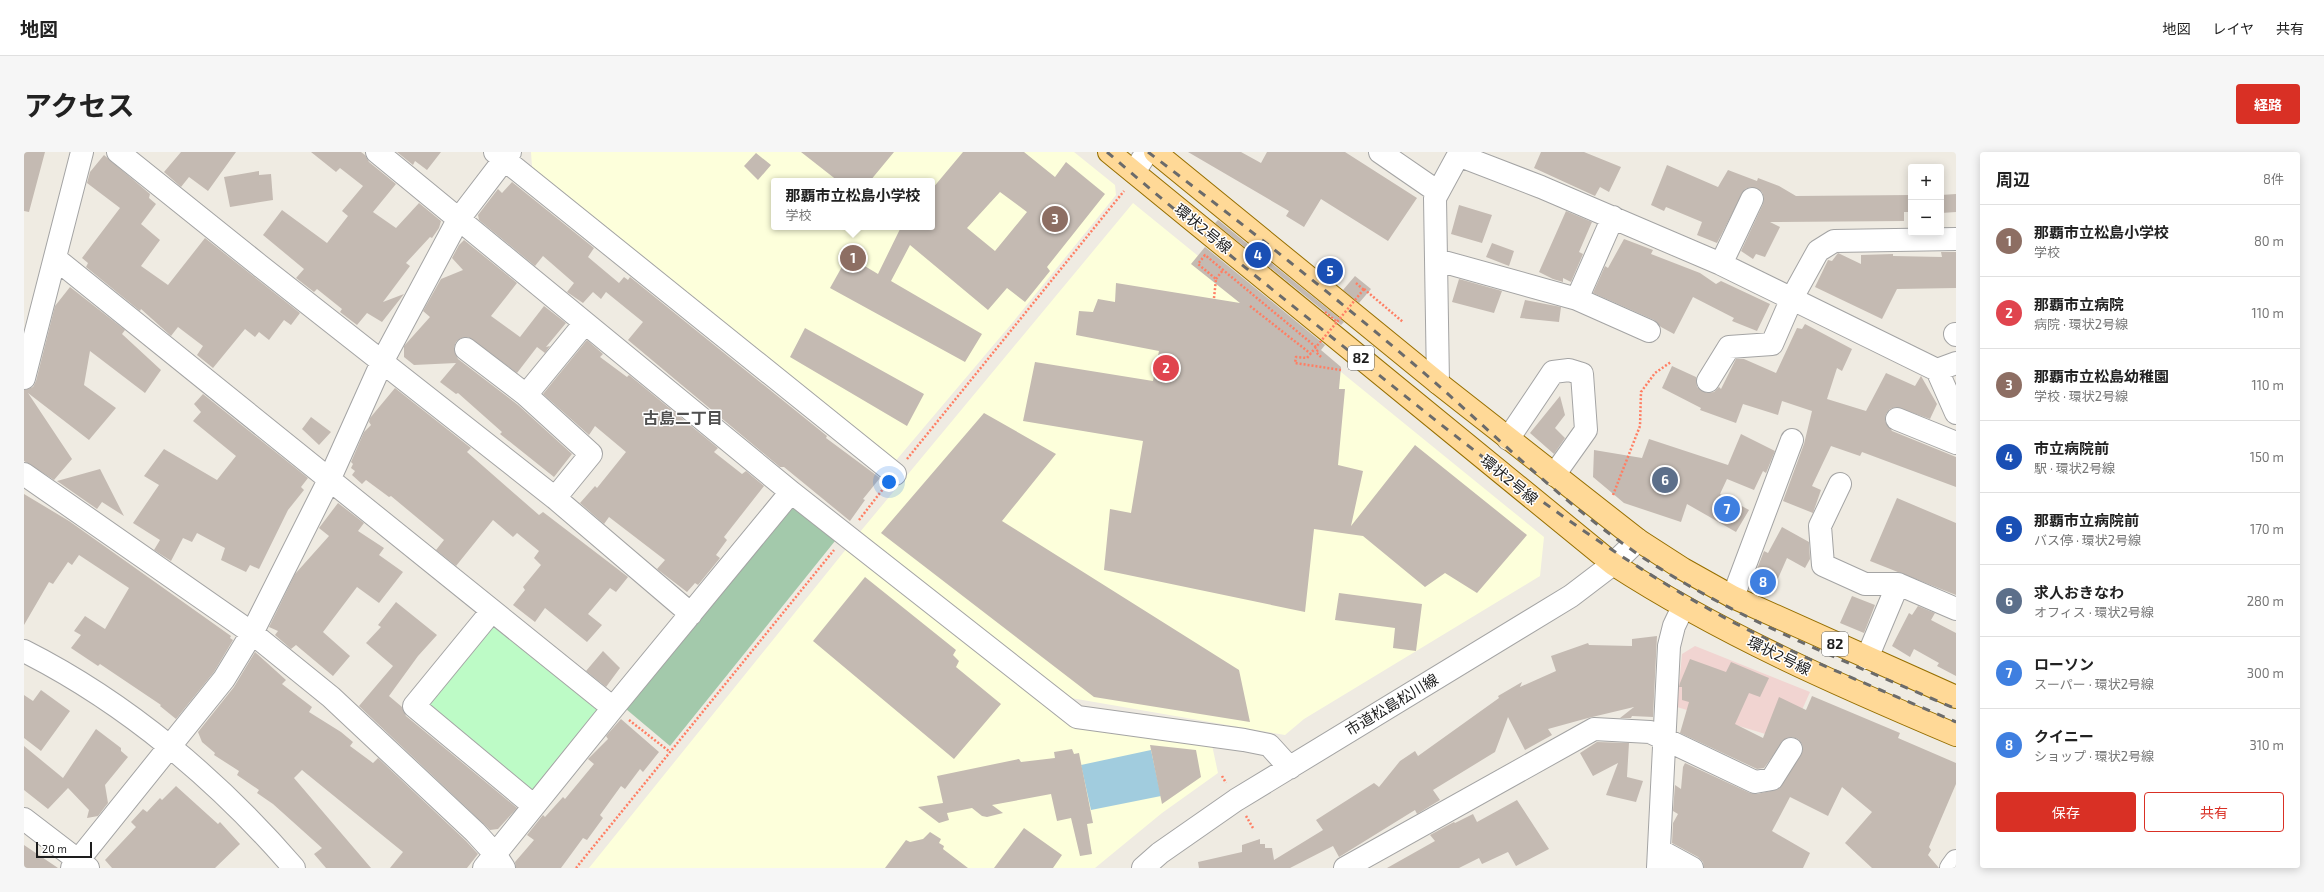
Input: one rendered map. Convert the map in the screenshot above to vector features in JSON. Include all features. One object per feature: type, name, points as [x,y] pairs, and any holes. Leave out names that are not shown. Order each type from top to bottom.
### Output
[{"type":"main road","name":"環状2号線","points":[[1109,152],[1613,564],[1683,607],[1835,683],[1956,735]]},
{"type":"main road","name":"環状2号線","points":[[1155,152],[1438,383],[1638,540],[1683,569],[1733,597],[1956,697]]},
{"type":"street","points":[[24,378],[56,259],[82,152]]},
{"type":"street","points":[[118,152],[555,498],[691,614]]},
{"type":"street","points":[[377,152],[791,492],[1077,717],[1244,740],[1269,745],[1290,768]]},
{"type":"street","points":[[1136,173],[1147,152]]},
{"type":"street","points":[[1380,152],[1438,192]]},
{"type":"street","points":[[1438,383],[1435,198],[1459,154],[1613,217],[1722,264],[1792,298],[1946,367],[1956,413]]},
{"type":"street","points":[[24,820],[80,865],[224,679],[252,632],[330,478],[382,362],[458,220],[503,155],[895,474]]},
{"type":"street","points":[[1722,264],[1752,199]]},
{"type":"street","points":[[1576,299],[1613,217]]},
{"type":"street","points":[[1708,381],[1729,347],[1772,344],[1792,298],[1818,250],[1834,242],[1956,239]]},
{"type":"street","points":[[56,259],[330,478],[491,612],[613,708]]},
{"type":"street","points":[[1437,260],[1576,299],[1649,331]]},
{"type":"street","points":[[526,395],[584,323]]},
{"type":"street","points":[[466,348],[526,395],[591,454],[555,498]]},
{"type":"street","points":[[1508,439],[1553,372],[1569,370],[1582,374],[1586,430],[1554,475]]},
{"type":"street","points":[[1897,419],[1956,443]]},
{"type":"street","points":[[1733,597],[1792,440]]},
{"type":"street","points":[[24,474],[252,632],[331,697],[494,863],[534,806],[791,492]]},
{"type":"street","points":[[1840,484],[1820,526],[1823,565],[1865,584],[1898,584],[1956,609]]},
{"type":"street","name":"市道松島松川線","points":[[1143,868],[1217,813],[1571,596],[1613,564],[1638,540]]},
{"type":"street","points":[[1867,658],[1898,584]]},
{"type":"street","points":[[1683,607],[1674,626],[1669,646],[1658,859],[1692,868]]},
{"type":"street","points":[[491,612],[414,706],[534,806]]},
{"type":"street","points":[[24,651],[94,691],[170,748],[257,825],[294,868]]},
{"type":"street","points":[[1345,868],[1594,729],[1650,732],[1755,782],[1772,779],[1791,749]]},
{"type":"street","points":[[1951,868],[1956,861]]},
{"type":"path","points":[[576,868],[847,535],[1136,173]]},
{"type":"path","points":[[1216,279],[1198,264],[1205,256],[1318,347]]},
{"type":"path","points":[[1214,298],[1216,279],[1223,270]]},
{"type":"path","points":[[1356,283],[1403,322]]},
{"type":"path","points":[[1341,370],[1295,364],[1296,357],[1307,358],[1318,347],[1364,290]]},
{"type":"path","points":[[1250,306],[1310,354]]},
{"type":"path","points":[[1325,312],[1337,322]]},
{"type":"path","points":[[1313,351],[1322,357],[1316,352],[1318,347]]},
{"type":"path","points":[[1611,501],[1640,426],[1641,392],[1655,373],[1671,362]]},
{"type":"path","points":[[613,708],[670,752]]},
{"type":"shaded area","points":[[531,152],[1074,152],[1115,185],[1116,195],[1013,322],[893,464],[532,167]]},
{"type":"shaded area","points":[[1133,203],[1544,537],[1540,576],[1304,719],[1285,735],[1071,698],[860,532]]},
{"type":"shaded area","points":[[803,507],[839,536],[670,746],[626,709],[788,508]]},
{"type":"shaded area","points":[[847,548],[1072,725],[1212,745],[1218,773],[1162,813],[1095,868],[589,868]]},
{"type":"shaded area","points":[[1695,646],[1810,692],[1788,741],[1677,707],[1682,654]]},
{"type":"green space","points":[[491,620],[596,699],[599,716],[532,799],[421,708]]},
{"type":"water","points":[[1151,750],[1161,796],[1091,810],[1081,765]]},
{"type":"building","points":[[24,152],[45,152],[29,212],[24,211]]},
{"type":"building","points":[[181,152],[236,152],[208,191],[189,177],[181,187],[164,172]]},
{"type":"building","points":[[311,152],[361,152],[365,155],[369,162],[396,184],[373,212],[396,228],[419,203],[441,221],[439,228],[432,238],[430,237],[406,263],[410,266],[383,302],[404,294],[382,322],[367,313],[357,325],[340,312],[342,309],[317,289],[314,292],[296,278],[304,269],[263,235],[282,210],[327,243],[348,216],[342,211],[363,186],[340,168],[336,172]]},
{"type":"building","points":[[397,152],[441,152],[427,170],[415,161],[413,165]]},
{"type":"building","points":[[801,152],[894,152],[872,178],[834,178]]},
{"type":"building","points":[[963,152],[1024,152],[1055,177],[1066,162],[1105,194],[1047,267],[1050,271],[1025,302],[1007,288],[988,310],[910,245],[891,281],[982,334],[965,362],[830,288],[848,256],[878,274],[900,230],[935,230],[935,185]],"holes":[[[1000,192],[1027,212],[995,251],[967,228]]]},
{"type":"building","points":[[1188,152],[1241,152],[1261,163],[1267,152],[1345,152],[1417,198],[1388,241],[1321,199],[1304,227],[1286,216],[1289,211]]},
{"type":"building","points":[[1541,152],[1584,152],[1621,167],[1609,192],[1600,187],[1595,196],[1534,168]]},
{"type":"building","points":[[756,153],[771,165],[758,180],[744,166]]},
{"type":"building","points":[[104,155],[150,194],[149,198],[156,204],[141,224],[160,240],[141,266],[168,285],[205,238],[300,313],[291,325],[284,320],[269,340],[259,332],[255,337],[245,329],[213,368],[197,355],[203,346],[178,327],[171,336],[141,309],[140,311],[86,267],[88,263],[82,258],[120,208],[87,183],[90,172]]},
{"type":"building","points":[[1667,165],[1718,187],[1728,170],[1757,181],[1758,178],[1779,186],[1796,196],[1908,195],[1908,212],[1904,212],[1904,221],[1770,222],[1780,227],[1765,257],[1756,254],[1753,259],[1741,251],[1763,204],[1764,198],[1762,192],[1751,187],[1745,189],[1717,243],[1697,235],[1702,222],[1666,207],[1664,211],[1651,205]]},
{"type":"building","points":[[259,171],[259,175],[271,174],[273,200],[230,207],[224,177]]},
{"type":"building","points":[[512,182],[594,248],[588,257],[619,283],[624,277],[628,280],[630,277],[827,436],[826,438],[880,478],[863,499],[865,500],[850,521],[784,467],[780,467],[628,340],[643,322],[606,292],[601,299],[593,292],[583,303],[567,292],[574,283],[543,256],[535,266],[479,220],[478,215],[498,189],[502,193]]},
{"type":"building","points":[[1956,194],[1956,212],[1944,213],[1944,195]]},
{"type":"building","points":[[1459,205],[1492,215],[1482,243],[1451,234]]},
{"type":"building","points":[[1566,211],[1592,222],[1579,252],[1583,254],[1571,282],[1563,278],[1563,282],[1553,279],[1539,272]]},
{"type":"building","points":[[1218,220],[1344,322],[1341,325],[1215,223]]},
{"type":"building","points":[[1624,239],[1653,250],[1651,254],[1700,273],[1716,284],[1721,281],[1770,304],[1757,331],[1732,321],[1734,318],[1693,297],[1674,334],[1661,327],[1654,320],[1593,293],[1605,266],[1608,268]]},
{"type":"building","points":[[464,240],[517,283],[491,316],[520,337],[544,306],[566,323],[546,347],[550,346],[545,353],[537,347],[517,373],[468,337],[461,338],[456,342],[454,348],[458,359],[518,405],[572,454],[554,477],[500,434],[502,432],[458,393],[456,394],[440,382],[456,363],[414,365],[404,357],[404,346],[430,317],[423,311],[441,279],[463,270],[452,258],[459,245]]},
{"type":"building","points":[[1492,243],[1514,251],[1509,266],[1486,257]]},
{"type":"building","points":[[1205,247],[1325,345],[1321,350],[1341,367],[1339,389],[1345,389],[1338,465],[1363,471],[1351,526],[1415,445],[1527,535],[1477,593],[1445,573],[1425,587],[1363,536],[1314,529],[1305,612],[1104,570],[1110,509],[1131,513],[1143,441],[1023,421],[1035,362],[1153,381],[1159,351],[1076,335],[1079,311],[1093,312],[1098,299],[1115,302],[1116,283],[1240,303],[1191,264]]},
{"type":"building","points":[[1941,252],[1956,252],[1956,288],[1897,289],[1882,319],[1815,287],[1828,260],[1832,261],[1838,253],[1861,264],[1861,255],[1893,254],[1893,256],[1942,257]]},
{"type":"building","points":[[1355,276],[1371,289],[1359,303],[1343,290]]},
{"type":"building","points":[[1459,279],[1502,291],[1494,313],[1452,302]]},
{"type":"building","points":[[70,287],[125,330],[122,334],[161,370],[145,393],[90,351],[84,385],[116,408],[89,440],[28,393],[72,459],[54,480],[24,461],[24,390],[33,387],[36,381],[55,306]]},
{"type":"building","points":[[1525,300],[1561,307],[1559,322],[1520,318]]},
{"type":"building","points":[[1805,324],[1852,349],[1842,371],[1837,368],[1827,399],[1866,411],[1886,373],[1915,386],[1921,376],[1937,404],[1930,419],[1896,407],[1890,409],[1886,414],[1885,421],[1892,431],[1956,457],[1956,487],[1862,452],[1860,456],[1831,446],[1812,486],[1821,490],[1813,513],[1783,501],[1804,444],[1812,411],[1782,401],[1778,415],[1743,404],[1736,423],[1700,410],[1701,408],[1662,388],[1672,366],[1696,377],[1697,387],[1707,393],[1714,392],[1719,387],[1721,389],[1736,359],[1744,359],[1776,373],[1797,328],[1802,329]]},
{"type":"building","points":[[805,328],[924,394],[907,426],[790,357]]},
{"type":"building","points":[[587,340],[603,354],[600,357],[627,377],[629,375],[718,448],[714,452],[742,474],[746,471],[764,486],[724,537],[727,540],[716,555],[720,558],[698,585],[695,583],[687,592],[657,569],[665,560],[609,517],[604,524],[580,503],[595,486],[597,488],[626,452],[595,426],[589,435],[543,394]]},
{"type":"building","points":[[395,388],[471,448],[467,452],[539,515],[543,512],[628,577],[616,592],[610,588],[588,614],[602,625],[587,642],[545,608],[535,622],[513,605],[525,590],[523,587],[541,565],[534,558],[539,551],[517,533],[513,537],[493,520],[456,566],[436,550],[444,540],[391,496],[389,497],[366,480],[362,484],[352,475],[355,471],[351,468],[353,464],[351,462],[364,432],[371,425],[369,422],[370,418]]},
{"type":"building","points":[[203,394],[308,478],[301,487],[304,490],[288,510],[259,569],[250,565],[246,572],[221,560],[225,548],[197,533],[192,542],[183,538],[171,561],[154,550],[160,540],[133,523],[159,485],[144,476],[164,449],[217,480],[236,456],[193,421],[201,412],[194,404]]},
{"type":"building","points":[[1560,396],[1565,415],[1555,428],[1565,438],[1554,454],[1530,433]]},
{"type":"building","points":[[984,413],[1056,454],[1002,521],[1239,670],[1250,722],[1094,697],[881,533]]},
{"type":"building","points":[[311,417],[331,432],[319,445],[302,429]]},
{"type":"building","points":[[1741,434],[1775,451],[1766,473],[1763,471],[1754,490],[1727,479],[1720,494],[1749,510],[1736,532],[1687,504],[1681,522],[1624,503],[1593,477],[1594,450],[1642,458],[1649,439],[1728,465]]},
{"type":"building","points":[[100,469],[124,516],[102,502],[97,509],[57,481]]},
{"type":"building","points":[[24,494],[69,521],[231,636],[230,638],[233,640],[214,672],[176,719],[160,706],[161,705],[100,664],[98,666],[71,648],[81,635],[74,631],[85,616],[105,629],[129,588],[79,555],[72,565],[68,562],[53,584],[49,582],[24,625]]},
{"type":"building","points":[[1897,498],[1956,523],[1956,595],[1870,561]]},
{"type":"building","points":[[338,503],[364,523],[358,531],[384,548],[379,555],[403,572],[379,603],[357,587],[323,632],[350,656],[333,676],[296,645],[291,649],[275,635],[278,631],[269,627],[295,574],[329,536],[319,528]]},
{"type":"building","points":[[1782,527],[1809,542],[1810,559],[1805,568],[1787,558],[1772,592],[1752,582],[1764,551],[1768,553]]},
{"type":"building","points":[[865,577],[956,650],[953,655],[959,661],[956,667],[1001,704],[954,759],[813,641]]},
{"type":"building","points":[[1339,593],[1422,604],[1416,651],[1393,648],[1395,628],[1335,620]]},
{"type":"building","points":[[1852,596],[1875,605],[1864,633],[1840,623]]},
{"type":"building","points":[[396,602],[437,635],[418,656],[389,696],[402,707],[406,716],[517,808],[498,829],[490,830],[359,706],[393,666],[366,643],[381,627],[378,625]]},
{"type":"building","points":[[1918,606],[1935,613],[1931,620],[1956,633],[1956,676],[1937,666],[1939,663],[1914,649],[1910,657],[1892,646],[1909,613],[1912,615]]},
{"type":"building","points":[[1657,636],[1653,717],[1632,716],[1631,718],[1620,718],[1634,707],[1588,718],[1548,729],[1552,735],[1525,750],[1508,717],[1495,752],[1433,790],[1440,800],[1417,814],[1415,810],[1339,857],[1333,846],[1290,868],[1199,868],[1198,862],[1242,852],[1242,845],[1260,839],[1260,844],[1265,844],[1265,848],[1272,848],[1274,860],[1323,830],[1316,820],[1374,783],[1379,787],[1400,761],[1415,751],[1418,756],[1499,698],[1498,696],[1522,682],[1520,687],[1556,671],[1551,656],[1588,643],[1589,645],[1632,646],[1632,639]]},
{"type":"building","points":[[603,651],[620,668],[606,687],[586,671]]},
{"type":"building","points":[[255,652],[286,680],[282,684],[312,707],[309,712],[341,732],[353,742],[350,746],[373,763],[378,758],[466,841],[478,854],[467,868],[390,868],[403,852],[302,770],[294,778],[371,868],[326,868],[314,854],[322,848],[273,804],[257,793],[259,790],[237,775],[239,771],[214,755],[215,753],[202,742],[198,732],[234,687]]},
{"type":"building","points":[[1690,659],[1726,672],[1731,662],[1769,678],[1760,697],[1749,693],[1735,724],[1763,738],[1779,697],[1806,710],[1812,696],[1900,733],[1898,738],[1956,763],[1956,784],[1929,847],[1931,850],[1928,855],[1939,868],[1872,868],[1845,843],[1872,812],[1842,787],[1828,816],[1790,797],[1772,831],[1810,853],[1803,868],[1704,868],[1703,862],[1698,857],[1672,843],[1673,823],[1678,814],[1673,811],[1675,785],[1681,789],[1683,767],[1685,763],[1750,793],[1757,794],[1779,789],[1803,750],[1802,744],[1798,739],[1792,737],[1786,738],[1764,768],[1757,769],[1680,733],[1689,702],[1682,700],[1682,687],[1679,687]]},
{"type":"building","points":[[41,690],[70,711],[41,751],[24,738],[24,695],[33,701]]},
{"type":"building","points":[[621,719],[659,752],[643,772],[640,769],[625,789],[621,786],[600,815],[603,818],[587,840],[583,838],[561,868],[516,868],[515,862],[534,840],[527,835],[543,815],[545,817],[563,797],[565,799],[594,764],[588,759],[608,739],[606,736]]},
{"type":"building","points":[[96,729],[121,748],[121,751],[128,757],[105,785],[108,803],[98,816],[87,818],[89,810],[68,788],[48,809],[24,790],[24,746],[63,778]]},
{"type":"building","points":[[1597,742],[1629,743],[1627,777],[1643,781],[1636,802],[1606,795],[1618,763],[1593,776],[1580,753]]},
{"type":"building","points":[[1150,745],[1196,750],[1201,777],[1162,804]]},
{"type":"building","points":[[1072,749],[1074,754],[1079,753],[1093,823],[1087,824],[1092,854],[1080,856],[1071,818],[1057,821],[1051,794],[992,805],[1003,813],[987,817],[982,816],[972,808],[947,813],[949,820],[939,823],[918,807],[943,803],[937,776],[1019,759],[1021,762],[1055,758],[1054,752]]},
{"type":"building","points":[[176,786],[218,824],[220,822],[240,844],[215,868],[112,868],[105,860],[136,827],[131,822],[143,809],[147,812],[160,798],[162,800]]},
{"type":"building","points":[[1517,800],[1549,849],[1516,866],[1508,852],[1482,864],[1479,858],[1459,868],[1387,868],[1435,841],[1430,835],[1454,822],[1455,823],[1473,814],[1477,822]]},
{"type":"building","points":[[1024,828],[1062,855],[1053,868],[994,868]]},
{"type":"building","points":[[930,832],[941,839],[939,843],[944,846],[943,849],[968,868],[885,868],[906,840],[910,842],[923,839]]},
{"type":"building","points":[[24,845],[58,868],[24,868]]},
{"type":"railway","points":[[1107,152],[1232,257],[1441,424],[1524,488],[1609,548],[1653,576],[1729,620],[1793,652],[1956,722]]},
{"type":"railway","points":[[1148,152],[1256,235],[1362,320],[1431,379],[1568,501],[1626,546],[1692,587],[1766,626],[1956,709]]},
{"type":"place","name":"那覇市立松島幼稚園","points":[[1055,219]]},
{"type":"place","name":"市立病院前","points":[[1258,255]]},
{"type":"place","name":"那覇市立松島小学校","points":[[853,258]]},
{"type":"place","name":"那覇市立病院前","points":[[1330,271]]},
{"type":"place","name":"那覇市立病院","points":[[1166,368]]},
{"type":"place","name":"求人おきなわ","points":[[1665,480]]},
{"type":"place","name":"ローソン","points":[[1727,509]]},
{"type":"place","name":"クイニー","points":[[1763,582]]},
{"type":"district","name":"古島二丁目","points":[[683,418]]}]
